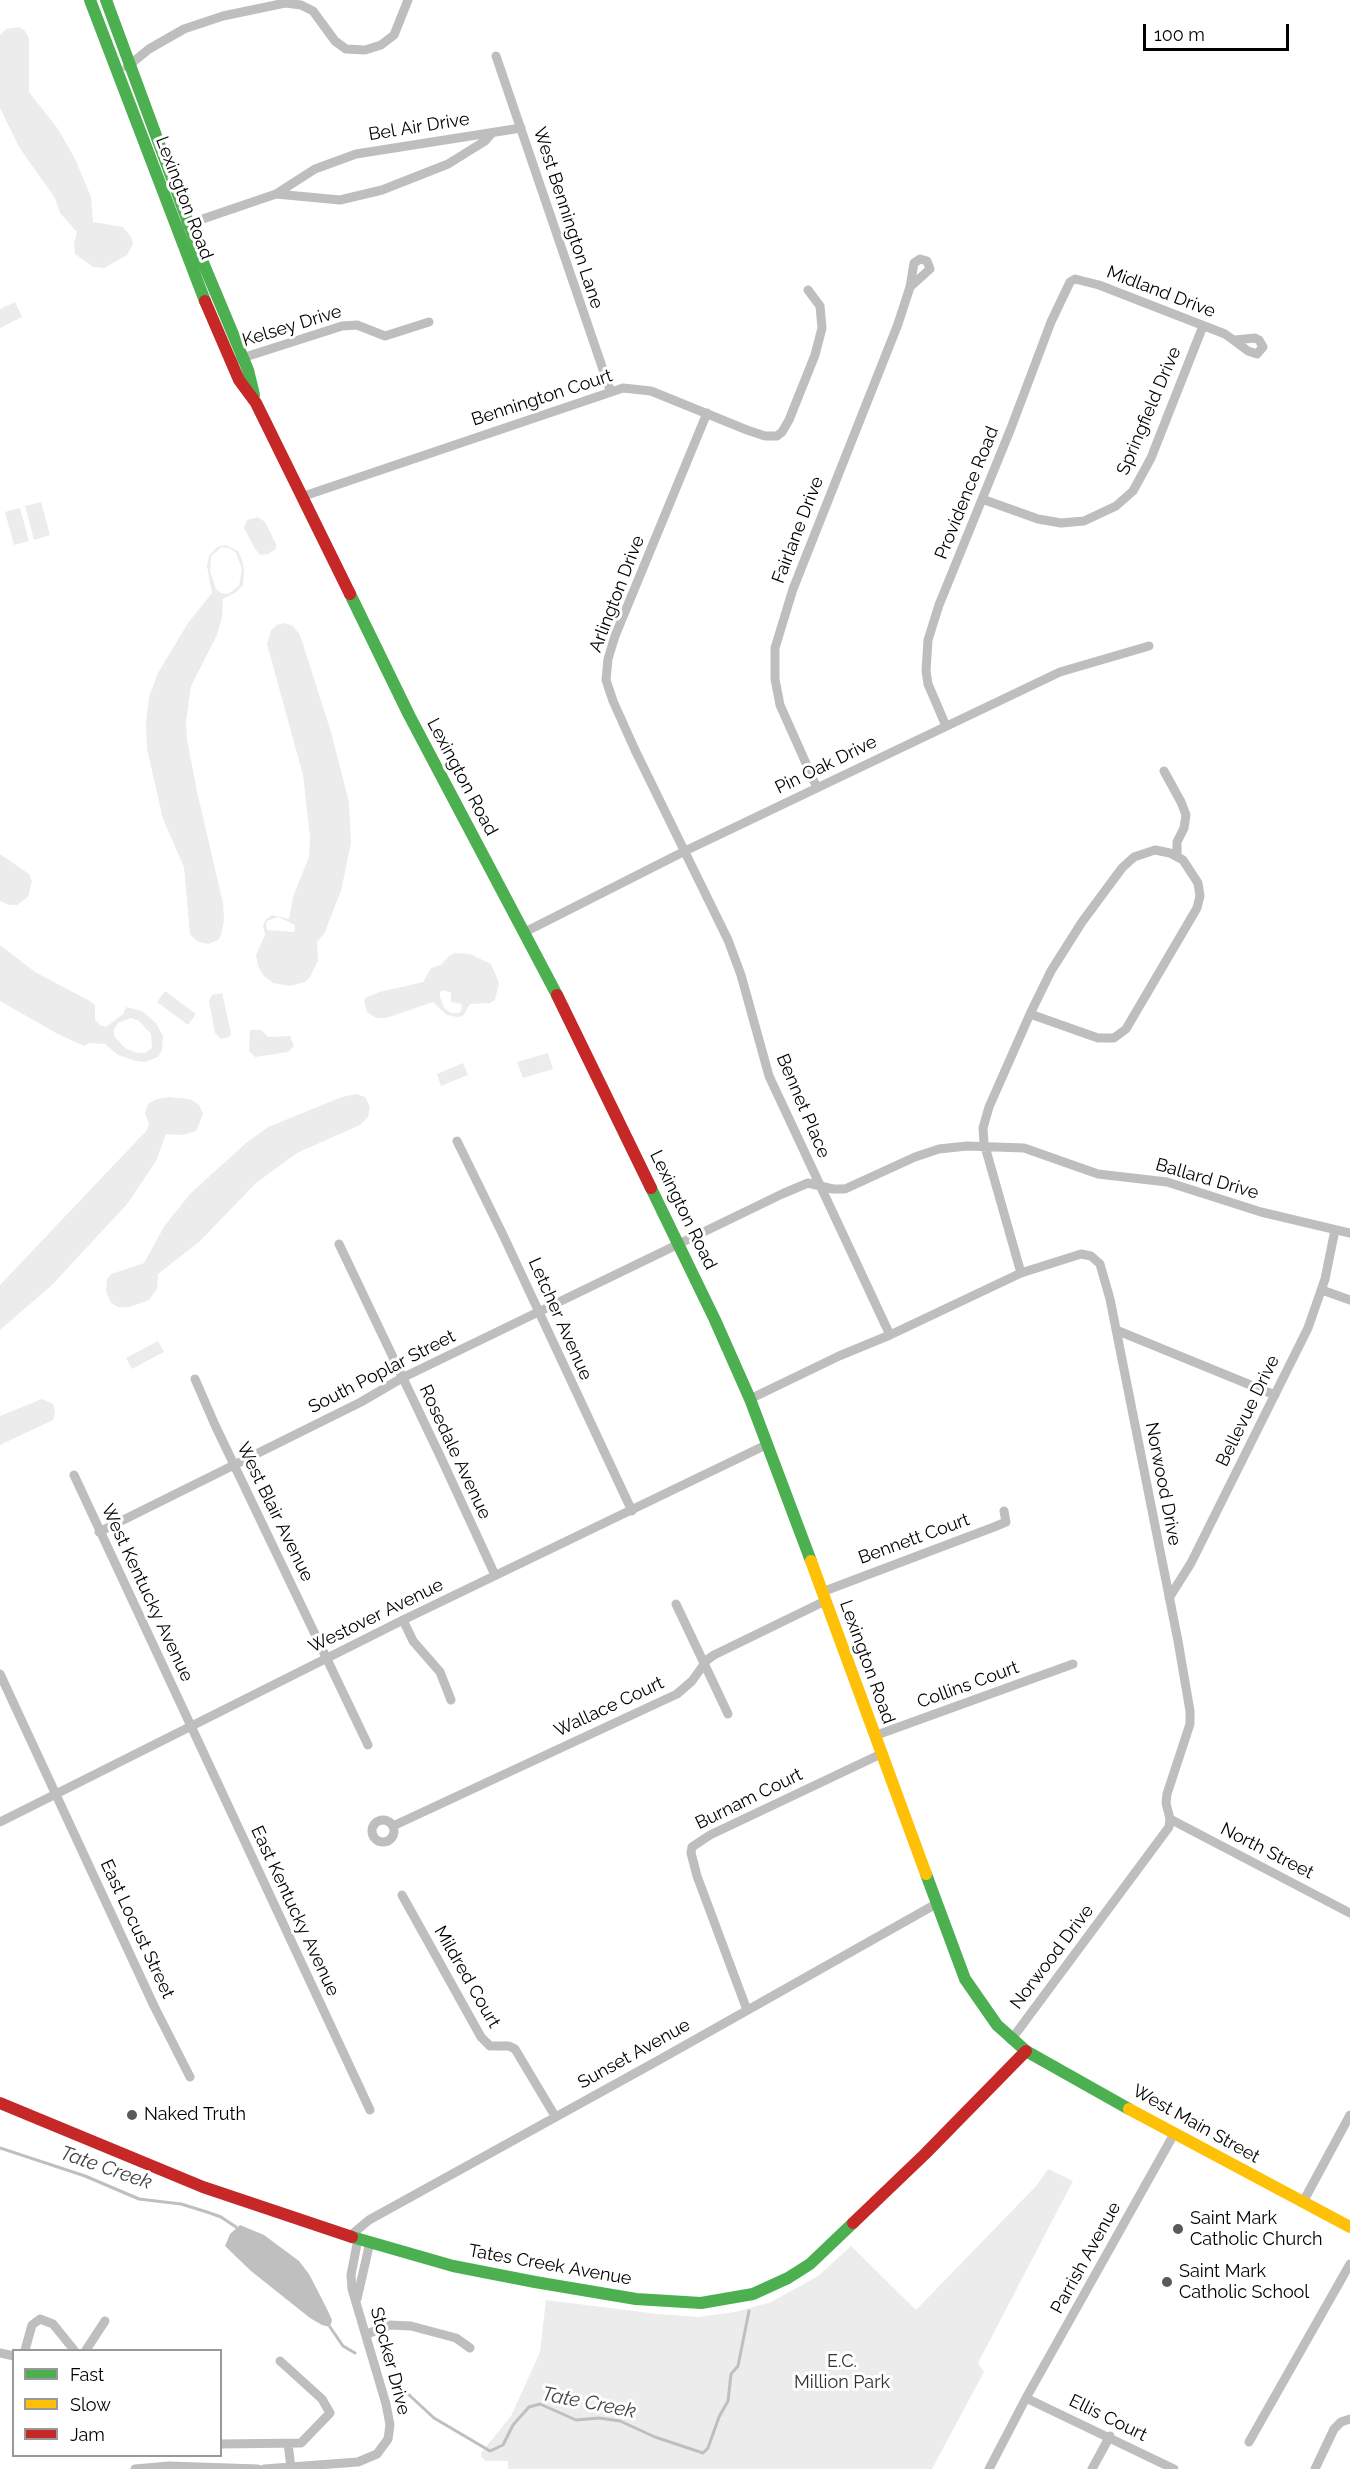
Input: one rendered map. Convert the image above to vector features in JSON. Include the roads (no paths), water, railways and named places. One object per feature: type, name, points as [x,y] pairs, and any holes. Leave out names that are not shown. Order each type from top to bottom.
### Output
[{"type":"main road","name":"Lexington Road","points":[[90,0],[176,228],[237,360]]},
{"type":"main road","name":"Lexington Road","points":[[106,0],[237,360],[239,380],[256,403],[424,745],[572,1022],[679,1244],[750,1399],[768,1444],[964,1979],[982,2008],[1011,2040],[1026,2051]]},
{"type":"main road","name":"West Main Street","points":[[1026,2051],[1350,2227]]},
{"type":"main road","name":"Tates Creek Avenue","points":[[0,2103],[203,2187],[359,2239],[478,2272],[636,2299],[701,2303],[753,2294],[788,2278],[810,2264],[925,2154],[1026,2051]]},
{"type":"street","points":[[118,74],[149,49],[184,29],[223,16],[285,3],[301,5],[313,11],[335,40],[346,49],[365,50],[381,45],[394,35],[408,0]]},
{"type":"street","name":"West Bennington Lane","points":[[496,56],[609,390]]},
{"type":"street","points":[[491,135],[521,128]]},
{"type":"street","name":"Bel Air Drive","points":[[276,194],[327,200],[368,195],[440,168],[478,146],[491,135]]},
{"type":"street","name":"Bel Air Drive","points":[[176,228],[276,194],[309,172],[341,158],[449,138],[491,135]]},
{"type":"street","name":"Midland Drive","points":[[1075,279],[1099,285],[1235,340]]},
{"type":"street","name":"Providence Road","points":[[946,726],[928,684],[926,663],[928,640],[939,605],[1062,296],[1070,282],[1075,279]]},
{"type":"street","name":"Fairlane Drive","points":[[817,788],[780,705],[775,679],[775,648],[793,589],[898,324],[910,287]]},
{"type":"street","name":"Bennington Court","points":[[301,497],[609,390],[623,388],[642,389],[765,436],[777,436],[782,432],[807,377],[822,328],[820,306],[808,290]]},
{"type":"street","name":"Kelsey Drive","points":[[237,360],[342,326],[357,325],[384,336],[429,322]]},
{"type":"street","name":"Springfield Drive","points":[[982,499],[1038,519],[1061,523],[1084,520],[1116,506],[1140,481],[1203,326]]},
{"type":"street","name":"Arlington Drive","points":[[685,851],[613,701],[606,680],[606,670],[615,636],[707,413]]},
{"type":"street","name":"Pin Oak Drive","points":[[525,932],[685,851],[1060,672],[1149,646]]},
{"type":"street","points":[[1164,771],[1186,815],[1184,828],[1177,842],[1177,856]]},
{"type":"street","points":[[1021,1274],[986,1148],[983,1128],[989,1107],[1030,1014],[1063,951],[1127,862],[1141,854],[1155,850],[1177,856],[1196,876],[1200,890],[1199,902],[1126,1029],[1114,1038],[1098,1038],[1030,1014]]},
{"type":"street","name":"Bennet Place","points":[[685,851],[733,951],[769,1076],[890,1335]]},
{"type":"street","name":"Letcher Avenue","points":[[457,1141],[632,1511]]},
{"type":"street","name":"Ballard Drive","points":[[820,1185],[845,1189],[915,1157],[939,1149],[967,1146],[1024,1148],[1098,1174],[1167,1182],[1261,1212],[1350,1233]]},
{"type":"street","name":"South Poplar Street","points":[[99,1532],[361,1402],[402,1378],[539,1314],[802,1184],[820,1185]]},
{"type":"street","name":"Bellevue Drive","points":[[1169,1598],[1191,1563],[1308,1328],[1322,1290],[1335,1230]]},
{"type":"street","name":"Rosedale Avenue","points":[[339,1244],[495,1575]]},
{"type":"street","name":"Norwood Drive","points":[[750,1399],[1021,1274],[1078,1254],[1091,1256],[1100,1264],[1116,1330],[1190,1711],[1186,1736],[1167,1794],[1169,1827],[1011,2040]]},
{"type":"street","points":[[1322,1290],[1350,1300]]},
{"type":"street","points":[[1116,1330],[1275,1395]]},
{"type":"street","name":"West Blair Avenue","points":[[195,1379],[233,1464],[368,1745]]},
{"type":"street","name":"Westover Avenue","points":[[0,1822],[403,1620],[768,1444]]},
{"type":"street","name":"West Kentucky Avenue","points":[[74,1475],[191,1725]]},
{"type":"street","name":"Bennett Court","points":[[824,1596],[1006,1522],[1004,1511]]},
{"type":"street","name":"Wallace Court","points":[[393,1826],[677,1694],[692,1681],[714,1655],[824,1596]]},
{"type":"street","points":[[676,1604],[728,1714]]},
{"type":"street","points":[[403,1620],[413,1641],[440,1672],[451,1700]]},
{"type":"street","name":"Collins Court","points":[[874,1736],[1073,1664]]},
{"type":"street","name":"East Locust Street","points":[[0,1674],[154,2006],[190,2077]]},
{"type":"street","name":"East Kentucky Avenue","points":[[191,1725],[370,2110]]},
{"type":"street","name":"Burnam Court","points":[[747,2010],[697,1876],[690,1853],[692,1847],[710,1835],[881,1754]]},
{"type":"street","name":"North Street","points":[[1170,1819],[1350,1913]]},
{"type":"street","name":"Mildred Court","points":[[402,1895],[481,2037],[490,2046],[509,2046],[515,2049],[555,2116]]},
{"type":"street","name":"Sunset Avenue","points":[[359,2239],[369,2220],[936,1904]]},
{"type":"street","points":[[1303,2202],[1350,2115]]},
{"type":"street","name":"Parrish Avenue","points":[[989,2469],[1026,2398],[1174,2133]]},
{"type":"street","name":"Stocker Drive","points":[[359,2239],[351,2275],[352,2289],[367,2334],[390,2425],[388,2439],[382,2450],[368,2459]]},
{"type":"street","points":[[1249,2442],[1350,2264]]},
{"type":"street","points":[[25,2349],[32,2325],[40,2319],[53,2324],[73,2349]]},
{"type":"street","points":[[88,2349],[105,2321]]},
{"type":"street","points":[[367,2334],[390,2325],[411,2326],[456,2338],[470,2348]]},
{"type":"street","points":[[222,2444],[301,2443],[330,2413],[321,2399],[280,2361]]},
{"type":"street","name":"Ellis Court","points":[[1026,2398],[1110,2436],[1174,2469]]},
{"type":"street","points":[[1315,2469],[1334,2429],[1341,2422],[1350,2419]]},
{"type":"street","points":[[1092,2469],[1110,2436]]},
{"type":"street","points":[[288,2443],[291,2468]]},
{"type":"street","points":[[264,2469],[351,2463],[368,2459],[371,2469]]},
{"type":"street","points":[[135,2469],[169,2466],[258,2469]]},
{"type":"waterway","name":"Tate Creek","points":[[0,2148],[85,2176],[139,2199],[181,2204],[207,2212],[221,2217],[236,2227]]},
{"type":"waterway","name":"Tate Creek","points":[[394,2381],[434,2418],[490,2451],[503,2445],[513,2425],[529,2407],[540,2404],[576,2420],[599,2418],[620,2421],[655,2437],[703,2453],[708,2448],[719,2417],[728,2401],[731,2374],[738,2366],[749,2311]]},
{"type":"waterway","name":"Tate Creek","points":[[330,2327],[343,2346],[355,2353]]},
{"type":"place","name":"Naked Truth","points":[[132,2115]]},
{"type":"place","name":"Saint Mark Catholic Church","points":[[1178,2229]]},
{"type":"place","name":"Saint Mark Catholic School","points":[[1167,2282]]},
{"type":"park label","name":"E.C. Million Park","points":[[842,2372]]}]
